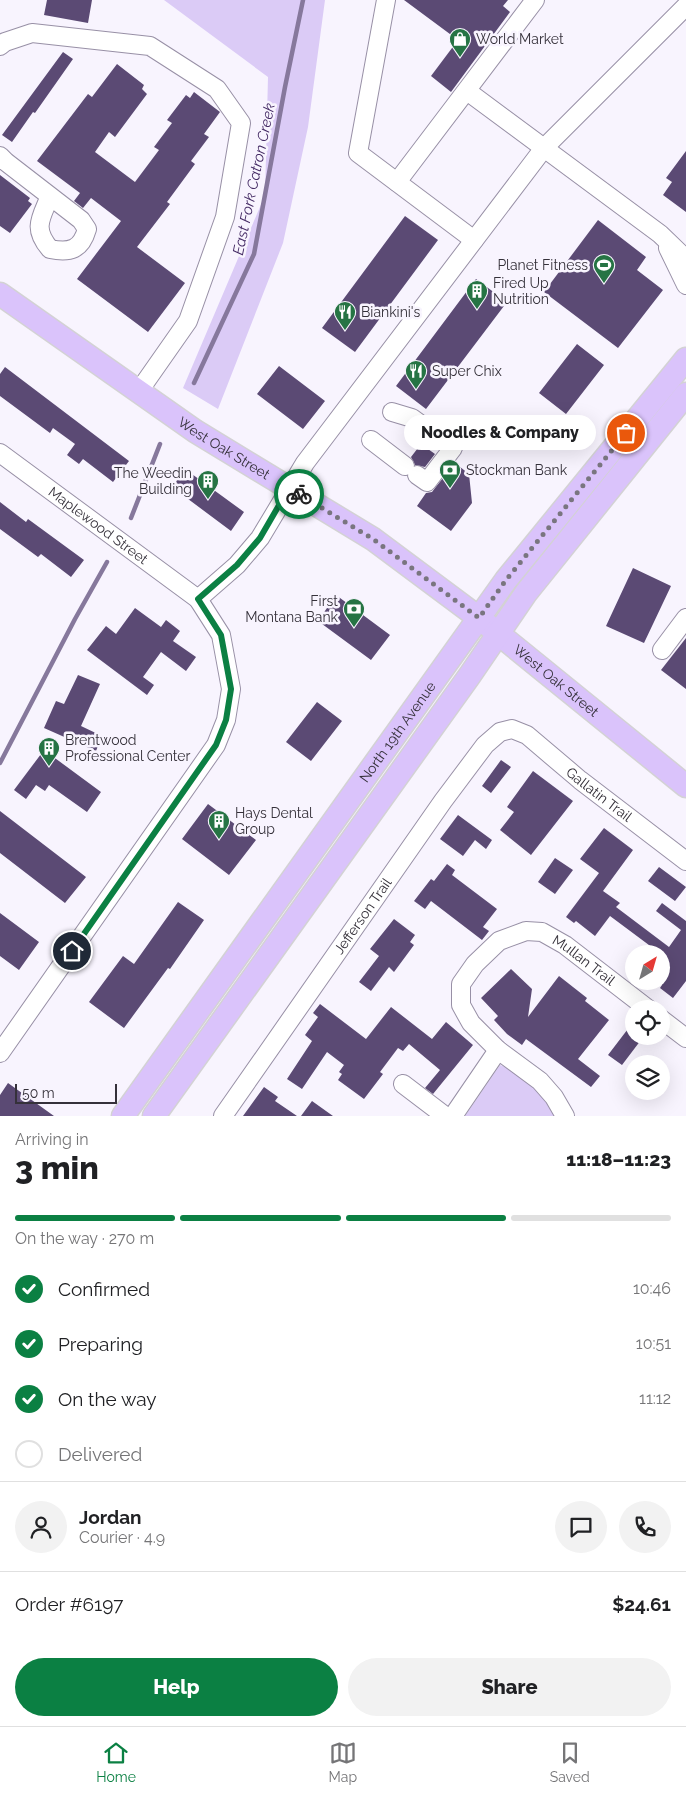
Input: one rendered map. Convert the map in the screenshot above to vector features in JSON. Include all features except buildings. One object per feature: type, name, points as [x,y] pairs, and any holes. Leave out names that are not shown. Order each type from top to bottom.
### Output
[{"type":"main road","name":"West Oak Street","points":[[0,294],[195,431],[373,539],[479,618],[686,786]]},
{"type":"main road","name":"North 19th Avenue","points":[[124,1116],[506,580],[686,359]]},
{"type":"main road","name":"North 19th Avenue","points":[[154,1116],[499,634],[526,593],[686,394]]},
{"type":"street","points":[[386,0],[358,153],[474,240]]},
{"type":"street","points":[[397,182],[536,0]]},
{"type":"street","points":[[0,1054],[216,745],[226,720],[231,689],[221,635],[198,599],[237,565],[260,538],[305,463],[544,148],[686,6]]},
{"type":"street","points":[[0,46],[4,42],[32,33],[150,46],[217,89],[241,123],[225,218],[188,321],[139,391]]},
{"type":"street","points":[[467,91],[660,234],[686,259]]},
{"type":"street","points":[[0,156],[50,196]]},
{"type":"street","points":[[660,234],[686,285]]},
{"type":"street","points":[[371,440],[427,482],[453,448],[412,418],[392,412]]},
{"type":"street","name":"Maplewood Street","points":[[0,453],[198,599]]},
{"type":"street","points":[[662,650],[686,618]]},
{"type":"street","name":"Gallatin Trail","points":[[512,729],[527,736],[580,780],[686,861]]},
{"type":"street","name":"Jefferson Trail","points":[[223,1116],[443,801],[485,746],[500,732],[512,729]]},
{"type":"street","name":"Mullan Trail","points":[[564,1116],[554,1097],[540,1081],[498,1050],[471,1023],[461,1005],[461,984],[475,964],[499,941],[512,934],[526,931],[542,932],[565,945],[636,1000]]},
{"type":"street","points":[[670,1026],[686,1038]]},
{"type":"street","points":[[453,1116],[498,1050]]},
{"type":"street","points":[[403,1084],[445,1116]]},
{"type":"shaded area","points":[[164,0],[325,0],[308,127],[283,243],[218,409],[183,388],[265,195],[268,77]]},
{"type":"shaded area","points":[[500,1065],[522,1073],[559,1116],[465,1116]]},
{"type":"waterway","name":"East Fork Catron Creek","points":[[194,383],[254,254],[303,0]]},
{"type":"waterway","name":"East Fork Catron Creek","points":[[131,518],[160,444]]},
{"type":"waterway","name":"East Fork Catron Creek","points":[[0,763],[107,562]]},
{"type":"way so far","points":[[299,494],[373,539],[479,618],[506,580],[626,433]]},
{"type":"place","name":"World Market","points":[[460,58]]},
{"type":"place","name":"Planet Fitness","points":[[604,284]]},
{"type":"place","name":"Fired Up Nutrition","points":[[477,310]]},
{"type":"place","name":"Biankini's","points":[[345,331]]},
{"type":"place","name":"Super Chix","points":[[416,390]]},
{"type":"place","name":"Noodles & Company","points":[[626,433]]},
{"type":"place","name":"Stockman Bank","points":[[450,489]]},
{"type":"place","name":"The Weedin Building","points":[[208,500]]},
{"type":"place","name":"First Montana Bank","points":[[354,628]]},
{"type":"place","name":"Brentwood Professional Center","points":[[49,767]]},
{"type":"place","name":"Hays Dental Group","points":[[219,840]]},
{"type":"route","points":[[72,951],[216,745],[226,720],[231,689],[221,635],[198,599],[237,565],[260,538],[289,488],[299,494]]}]
